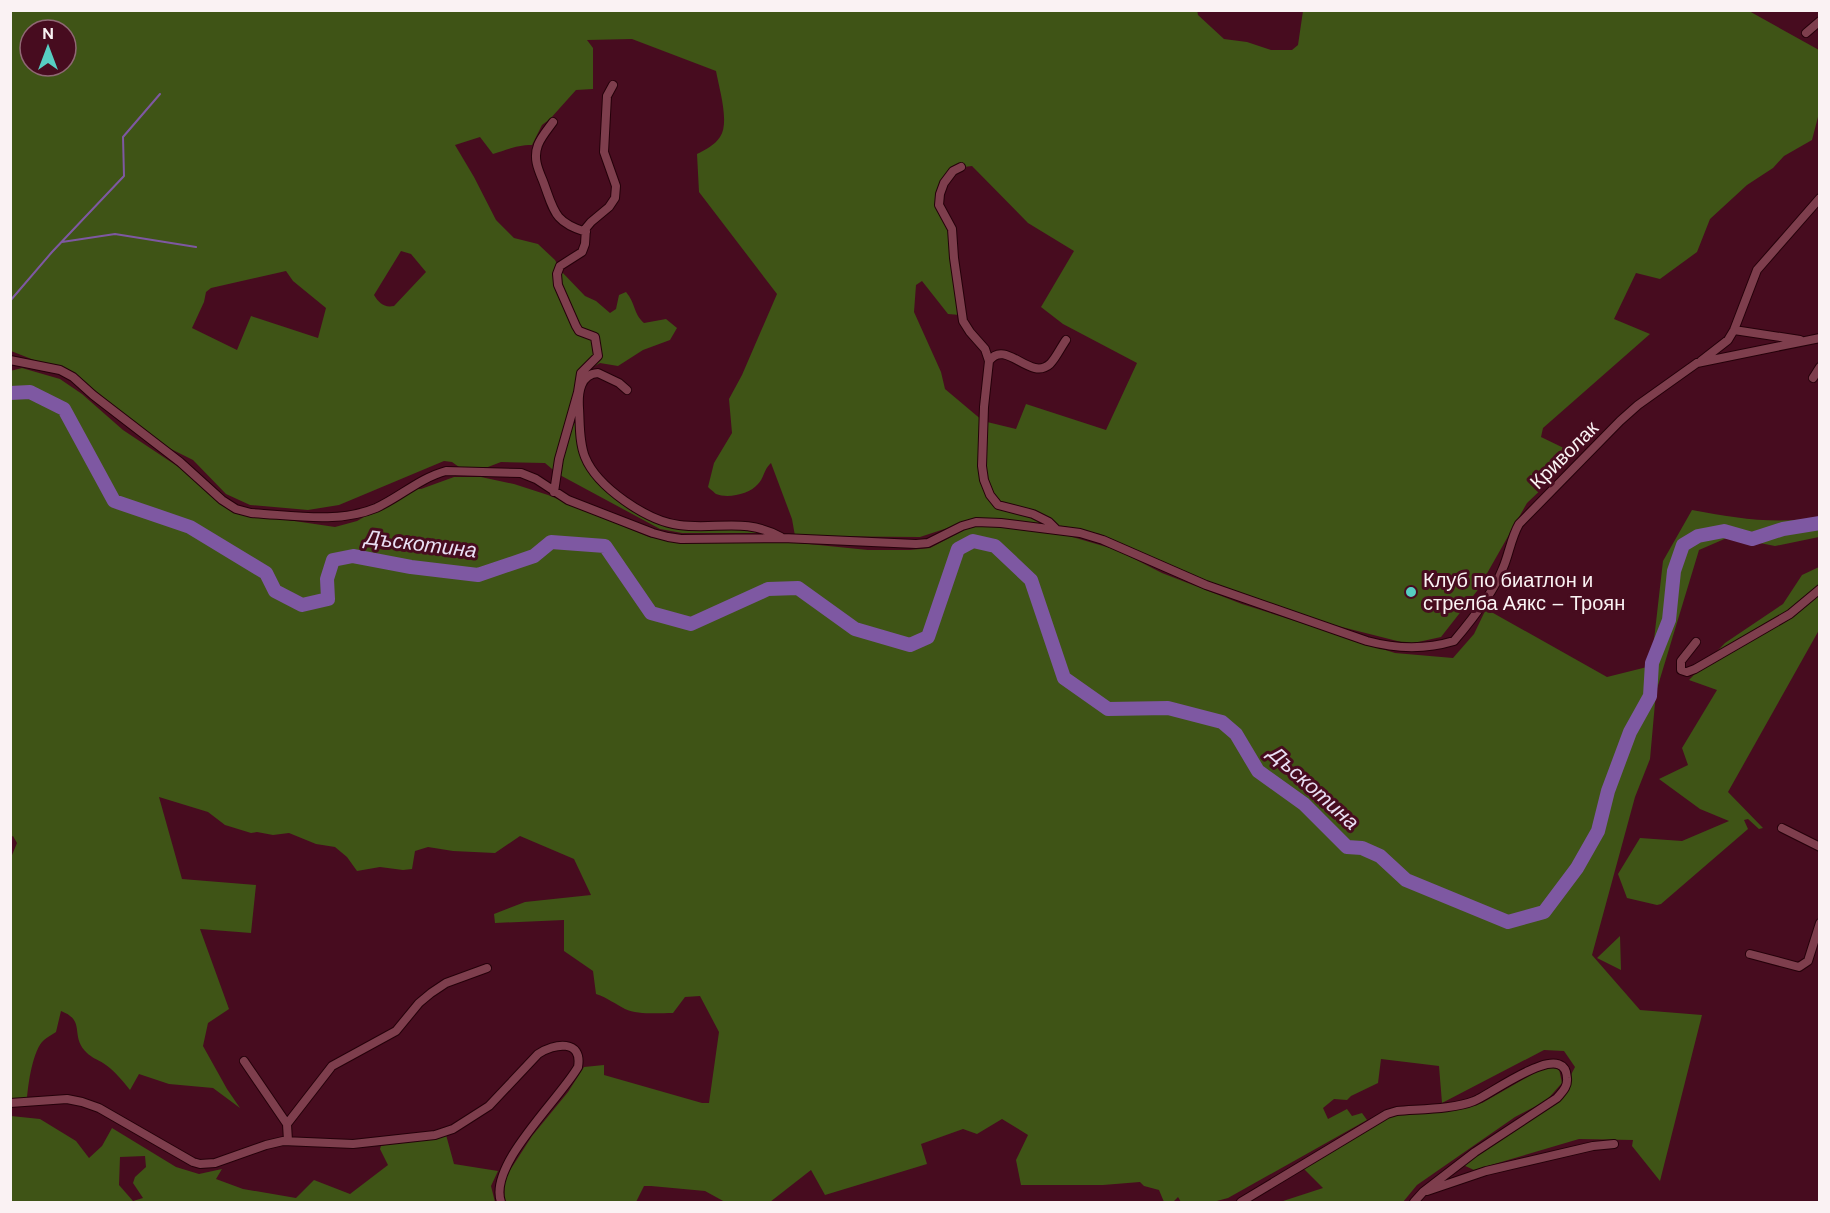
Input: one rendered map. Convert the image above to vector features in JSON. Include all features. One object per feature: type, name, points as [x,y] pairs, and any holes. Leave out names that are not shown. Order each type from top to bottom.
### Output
[{"type":"street","points":[[1806,33],[1820,21]]},
{"type":"street","points":[[554,492],[564,436],[578,392],[581,373],[598,356],[595,337],[579,331],[576,326],[558,285],[557,274],[560,267],[582,252],[589,224],[613,202],[616,191],[604,152],[607,96],[613,85]]},
{"type":"street","points":[[553,122],[538,142],[537,166],[547,196],[557,216],[570,226],[586,232]]},
{"type":"street","points":[[961,167],[953,171],[944,183],[939,205],[952,230],[963,321],[985,349],[989,361],[984,407],[982,466],[984,480],[990,495],[998,505],[1033,513],[1056,529]]},
{"type":"street","points":[[1697,363],[1723,344],[1734,330],[1757,270],[1820,198]]},
{"type":"street","points":[[1734,330],[1806,341]]},
{"type":"street","name":"Криволак","points":[[10,360],[60,370],[73,376],[118,415],[180,462],[222,500],[236,509],[251,513],[345,516],[373,509],[398,498],[435,474],[446,471],[521,473],[536,479],[568,500],[653,533],[681,539],[783,538],[916,544],[928,543],[962,525],[976,522],[1056,529],[1103,540],[1206,585],[1386,646],[1416,649],[1454,641],[1480,607],[1503,569],[1514,532],[1519,524],[1638,405],[1697,363],[1820,338]]},
{"type":"street","points":[[989,361],[995,356],[1006,354],[1028,366],[1044,367],[1050,363],[1066,340]]},
{"type":"street","points":[[1813,378],[1820,367]]},
{"type":"street","points":[[627,390],[619,383],[598,373],[588,376],[578,392],[582,443],[587,461],[602,480],[626,502],[650,517],[678,525],[754,525],[783,538]]},
{"type":"street","points":[[1696,642],[1681,661],[1681,670],[1687,672],[1695,669],[1790,614],[1820,590]]},
{"type":"street","points":[[1782,828],[1820,847]]},
{"type":"street","points":[[1750,954],[1799,967],[1808,961],[1820,923]]},
{"type":"street","points":[[287,1124],[332,1066],[396,1031],[418,1004],[446,983],[487,968]]},
{"type":"street","points":[[10,1103],[68,1099],[82,1101],[99,1108],[193,1162],[215,1163],[266,1145],[288,1141],[353,1144],[435,1135],[453,1129],[489,1106],[538,1054],[547,1048],[556,1046],[572,1048],[580,1059],[578,1067],[505,1166],[499,1189],[501,1203]]},
{"type":"street","points":[[244,1061],[287,1124],[288,1141]]},
{"type":"street","points":[[1241,1203],[1387,1114],[1474,1102],[1538,1065],[1557,1064],[1564,1069],[1568,1076],[1567,1083],[1557,1098],[1475,1152],[1423,1192],[1414,1203]]},
{"type":"street","points":[[1423,1192],[1486,1171],[1593,1146],[1614,1144]]},
{"type":"green space","points":[[1197,10],[1198,15],[1224,39],[1247,42],[1271,50],[1292,50],[1298,45],[1303,11],[1749,11],[1819,50],[1819,113],[1812,140],[1784,156],[1773,168],[1747,185],[1710,219],[1697,252],[1660,279],[1636,273],[1614,319],[1650,334],[1543,428],[1541,437],[1572,452],[1547,484],[1527,503],[1477,591],[1441,637],[1409,644],[1314,620],[1162,566],[1100,534],[1063,526],[972,520],[920,537],[795,536],[792,519],[771,463],[754,488],[732,496],[716,494],[708,487],[714,463],[732,433],[729,399],[742,375],[777,294],[699,192],[697,154],[718,140],[723,131],[723,105],[716,71],[632,39],[587,40],[593,48],[593,89],[576,90],[542,125],[532,145],[493,154],[480,137],[455,145],[496,220],[514,238],[538,244],[555,260],[561,271],[585,296],[596,301],[610,313],[616,309],[619,295],[626,292],[644,323],[666,319],[677,328],[670,340],[643,350],[618,366],[600,363],[581,374],[571,400],[580,450],[615,494],[672,526],[747,528],[764,533],[682,533],[660,529],[558,474],[545,463],[501,462],[488,467],[459,467],[452,462],[444,461],[339,505],[308,510],[250,505],[226,494],[193,460],[147,437],[79,378],[58,366],[39,362],[11,351],[10,11]],"holes":[[[972,166],[1028,223],[1074,251],[1041,307],[1063,324],[1137,363],[1106,430],[1026,404],[1016,429],[983,421],[945,389],[941,372],[914,312],[916,285],[922,281],[948,314],[960,315],[951,226],[937,207],[945,182],[964,167]],[[401,251],[411,254],[426,272],[394,306],[387,306],[374,295]],[[286,271],[293,281],[326,308],[318,338],[251,316],[237,350],[192,328],[206,292],[211,288]]]},
{"type":"green space","points":[[22,368],[60,379],[82,394],[123,430],[198,480],[210,495],[230,509],[248,514],[335,527],[357,521],[413,489],[421,489],[454,477],[481,477],[514,484],[548,495],[649,537],[674,542],[779,541],[868,550],[910,550],[930,548],[974,525],[1052,531],[1117,550],[1162,573],[1242,604],[1395,653],[1453,658],[1474,634],[1486,609],[1607,677],[1651,666],[1663,561],[1692,510],[1740,518],[1771,520],[1819,517],[1819,537],[1775,546],[1729,537],[1699,550],[1656,692],[1650,759],[1635,797],[1592,955],[1640,1010],[1702,1015],[1660,1181],[1632,1146],[1633,1140],[1579,1139],[1474,1170],[1461,1164],[1561,1094],[1575,1067],[1564,1051],[1544,1050],[1442,1103],[1439,1066],[1381,1059],[1378,1083],[1347,1100],[1334,1099],[1323,1108],[1328,1119],[1347,1109],[1352,1116],[1362,1113],[1367,1120],[1228,1198],[1213,1202],[1181,1202],[1178,1197],[1173,1202],[1164,1202],[1159,1190],[1144,1186],[1140,1182],[1103,1185],[1021,1185],[1016,1160],[1028,1135],[1002,1119],[977,1134],[963,1129],[921,1144],[927,1164],[825,1195],[811,1170],[770,1202],[725,1202],[705,1191],[644,1186],[636,1202],[504,1202],[505,1178],[532,1136],[568,1092],[584,1067],[604,1065],[604,1075],[702,1103],[709,1103],[719,1032],[700,996],[685,997],[673,1013],[630,1011],[596,994],[593,971],[564,951],[564,920],[495,923],[494,914],[525,902],[591,895],[574,859],[520,836],[495,853],[428,847],[415,851],[412,869],[380,867],[357,871],[347,857],[335,847],[316,844],[289,833],[273,835],[251,833],[225,825],[208,812],[159,797],[182,879],[256,885],[251,933],[200,929],[229,1009],[208,1023],[203,1046],[240,1108],[213,1088],[169,1084],[139,1074],[130,1090],[111,1069],[87,1053],[79,1041],[74,1019],[61,1011],[56,1032],[44,1040],[37,1051],[27,1099],[11,1100],[10,860],[17,843],[13,836],[11,837],[10,371]]},
{"type":"green space","points":[[1819,567],[1819,630],[1728,792],[1763,828],[1759,829],[1748,819],[1744,820],[1748,829],[1661,904],[1627,898],[1618,874],[1640,838],[1682,841],[1729,821],[1700,809],[1659,779],[1688,765],[1682,748],[1717,690],[1689,680],[1725,643],[1783,604],[1802,575]]},
{"type":"green space","points":[[1620,936],[1621,970],[1597,958]]},
{"type":"green space","points":[[1545,1067],[1559,1069],[1562,1083],[1546,1101],[1515,1117],[1417,1185],[1403,1202],[1280,1202],[1323,1188],[1302,1167],[1368,1125],[1398,1113],[1482,1103]]},
{"type":"green space","points":[[11,1116],[40,1119],[76,1141],[89,1158],[102,1146],[112,1128],[176,1167],[199,1174],[222,1169],[216,1179],[243,1189],[296,1198],[314,1180],[350,1194],[388,1165],[380,1149],[381,1146],[445,1131],[454,1164],[498,1171],[491,1186],[495,1202],[11,1202]],"holes":[[[145,1156],[146,1167],[135,1177],[133,1183],[143,1198],[133,1201],[119,1185],[120,1157]]]},
{"type":"waterway","points":[[10,301],[52,252],[124,176],[123,137],[160,94]]},
{"type":"waterway","points":[[62,242],[115,234],[196,247]]},
{"type":"waterway","name":"Дъскотина","points":[[10,393],[30,392],[64,409],[114,501],[190,527],[266,573],[275,591],[302,605],[328,599],[327,579],[333,560],[353,556],[411,567],[478,575],[534,556],[551,542],[605,546],[651,613],[691,624],[768,589],[798,588],[855,629],[910,645],[928,637],[958,549],[973,541],[995,546],[1031,580],[1064,678],[1108,709],[1168,708],[1222,722],[1236,734],[1258,771],[1304,804],[1347,847],[1362,848],[1380,856],[1406,880],[1508,922],[1544,912],[1577,868],[1598,831],[1608,791],[1630,732],[1650,696],[1652,663],[1669,620],[1674,571],[1683,545],[1698,536],[1724,531],[1752,539],[1783,529],[1820,523]]},
{"type":"place","name":"Клуб по биатлон и стрелба Аякс – Троян","points":[[1411,592]]}]
